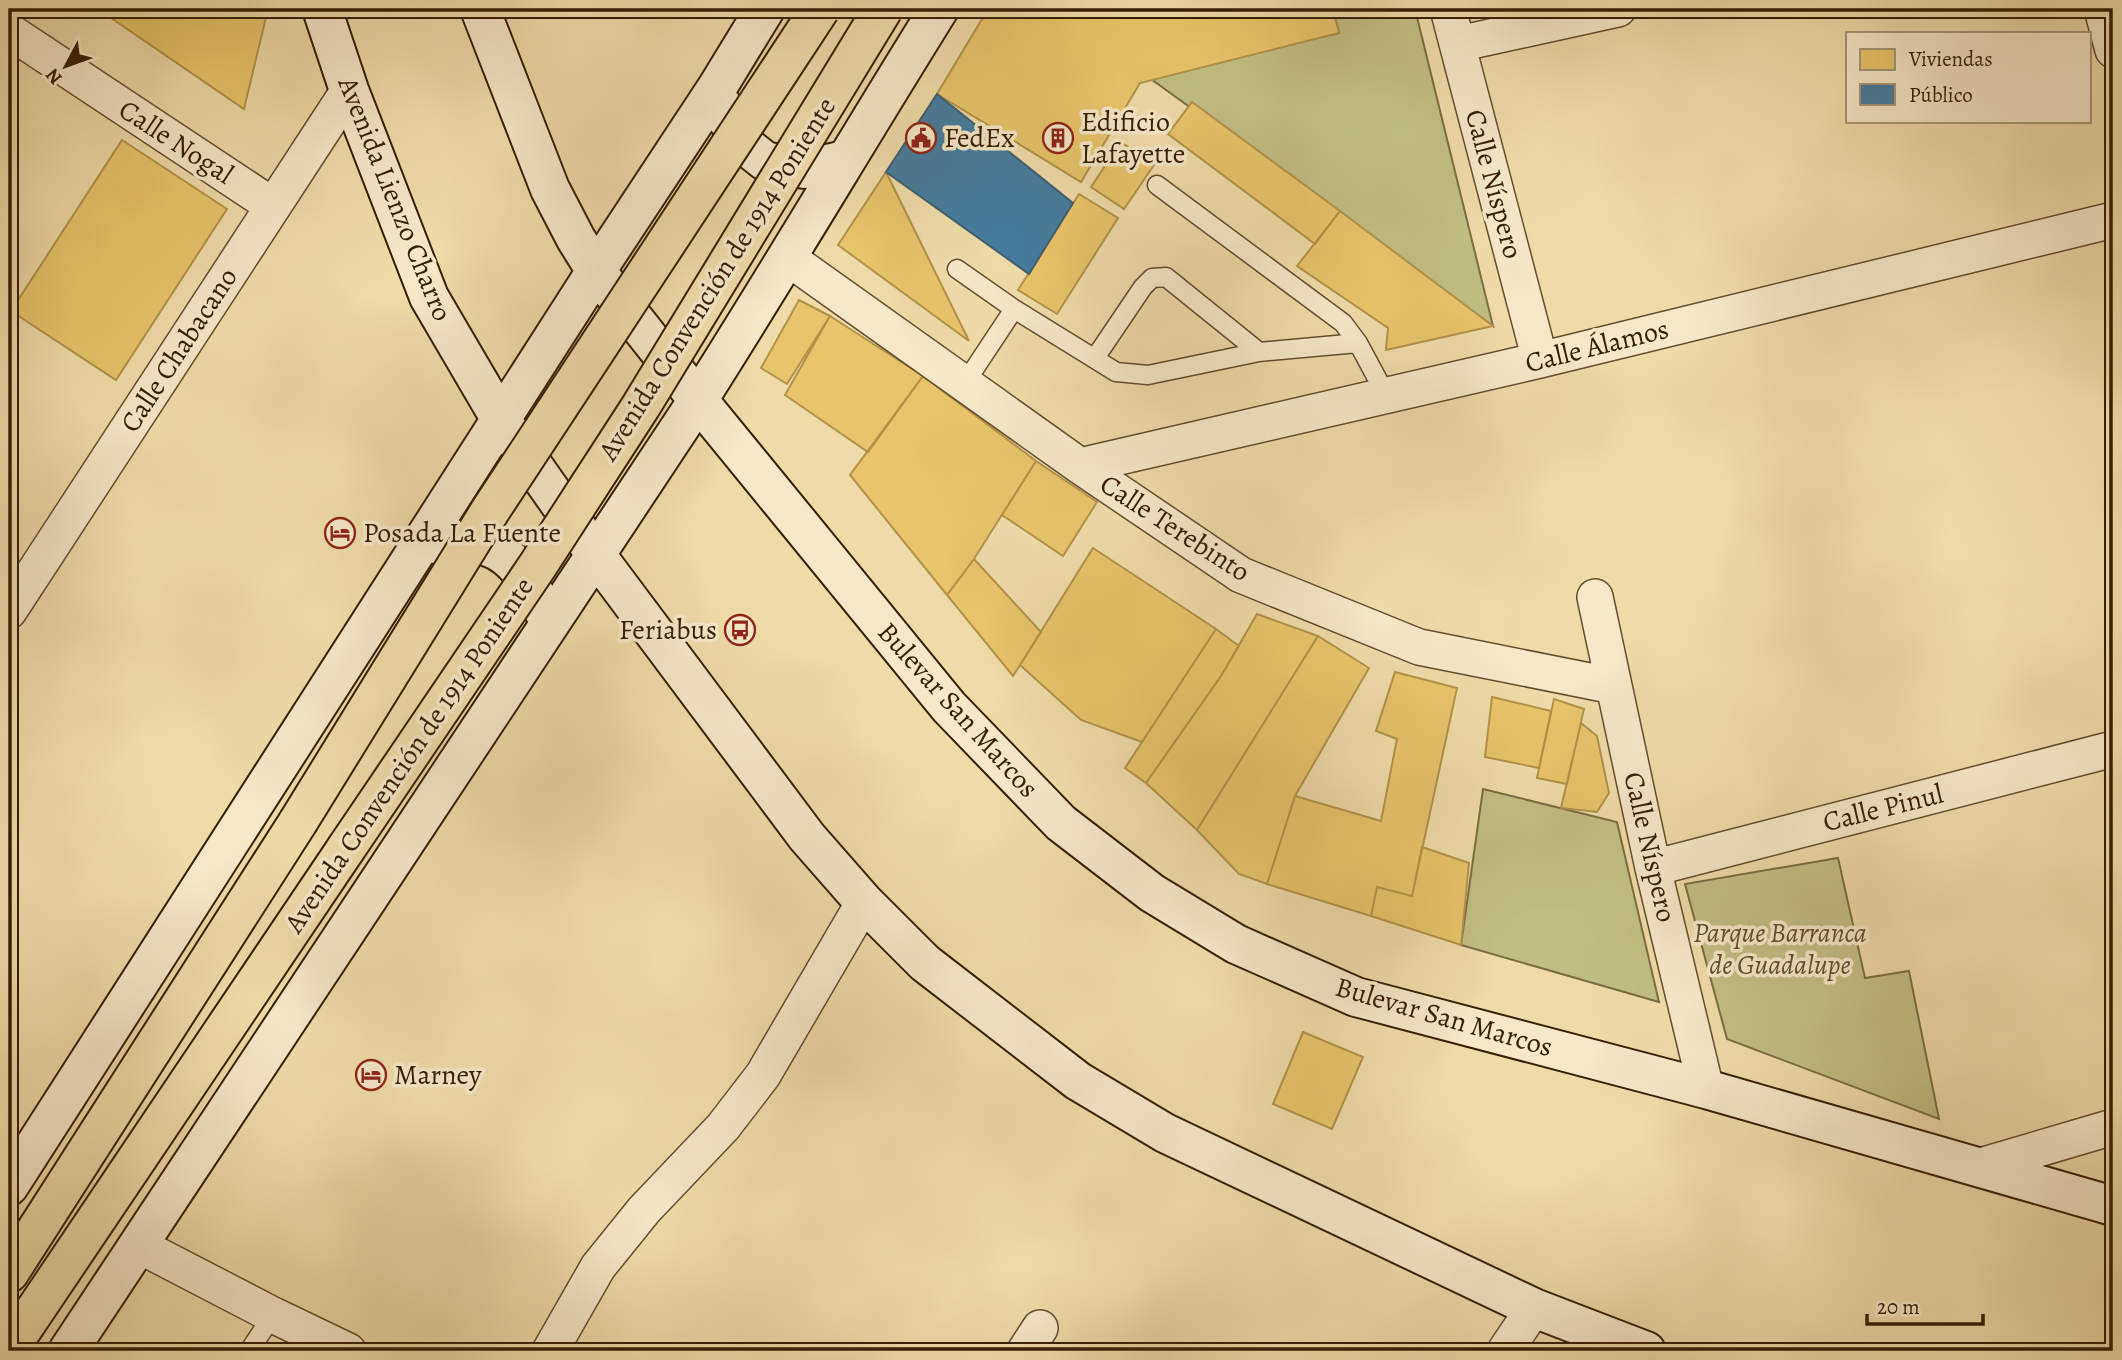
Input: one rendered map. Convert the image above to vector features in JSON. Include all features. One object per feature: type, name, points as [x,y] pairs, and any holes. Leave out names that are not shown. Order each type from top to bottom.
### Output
[{"type":"main road","name":"Avenida Convención de 1914 Poniente","points":[[9,1273],[298,822],[490,511],[820,9]]},
{"type":"main road","name":"Avenida Convención de 1914 Poniente","points":[[9,1349],[538,565],[641,406],[883,9]]},
{"type":"street","name":"Avenida Lienzo Charro","points":[[322,9],[349,90],[429,297],[501,420]]},
{"type":"street","points":[[480,9],[550,189],[596,271]]},
{"type":"street","points":[[9,1186],[765,9]]},
{"type":"street","name":"Avenida Convención de 1914 Poniente","points":[[68,1351],[698,400],[788,258],[939,9]]},
{"type":"street","name":"Calle Níspero","points":[[1448,9],[1540,360]]},
{"type":"street","points":[[1458,44],[1618,9]]},
{"type":"street","points":[[2102,9],[2113,50]]},
{"type":"street","name":"Calle Nogal","points":[[11,38],[273,206]]},
{"type":"street","points":[[718,86],[726,118],[746,146],[765,161],[804,169],[845,160]]},
{"type":"street","name":"Calle Chabacano","points":[[9,611],[349,90]]},
{"type":"street","name":"Calle Álamos","points":[[1080,466],[1540,360],[2113,220]]},
{"type":"street","name":"Calle Terebinto","points":[[788,258],[1080,466],[1241,575],[1419,647],[1614,686]]},
{"type":"street","name":"Bulevar San Marcos","points":[[596,271],[949,707],[1061,823],[1152,893],[1236,944],[1356,997],[1706,1089],[2113,1206]]},
{"type":"street","points":[[501,420],[596,555],[807,837],[864,902],[925,963],[1078,1081],[1165,1133],[1534,1308],[1646,1351]]},
{"type":"street","points":[[419,545],[476,544],[503,553],[528,580],[545,613],[543,636]]},
{"type":"street","name":"Calle Níspero","points":[[1595,597],[1653,868],[1706,1089]]},
{"type":"street","name":"Calle Pinul","points":[[1653,868],[2113,749]]},
{"type":"street","points":[[550,1351],[597,1267],[644,1210],[723,1127],[764,1075],[864,902]]},
{"type":"street","points":[[1977,1167],[2113,1127]]},
{"type":"street","points":[[138,1245],[348,1351]]},
{"type":"street","points":[[1505,1351],[1534,1308]]},
{"type":"lane","points":[[1157,185],[1343,323],[1358,343],[1386,395]]},
{"type":"lane","points":[[957,270],[1116,372],[1148,375],[1259,352],[1358,343]]},
{"type":"lane","points":[[1094,358],[1143,286],[1152,278],[1166,277],[1259,352]]},
{"type":"lane","points":[[965,383],[1014,309]]},
{"type":"lane","points":[[249,1351],[273,1315]]},
{"type":"green space","points":[[1333,9],[1415,9],[1493,326],[1144,74],[1339,33]]},
{"type":"green space","points":[[1483,789],[1617,822],[1659,1002],[1461,945]]},
{"type":"green space","name":"Parque Barranca de Guadalupe","points":[[1838,858],[1865,978],[1909,971],[1939,1119],[1727,1039],[1685,884]]},
{"type":"building: Viviendas","points":[[98,9],[268,9],[244,109]]},
{"type":"building: Viviendas","name":"Edificio Lafayette","points":[[988,9],[1333,9],[1339,33],[1140,83],[1081,182],[937,94]]},
{"type":"building: Viviendas","points":[[1192,102],[1340,211],[1315,244],[1168,134]]},
{"type":"building: Viviendas","points":[[122,140],[227,209],[116,380],[11,311]]},
{"type":"building: Viviendas","points":[[1121,142],[1154,165],[1124,209],[1091,187]]},
{"type":"building: Viviendas","points":[[886,172],[969,341],[838,245]]},
{"type":"building: Viviendas","points":[[1079,194],[1118,218],[1057,314],[1018,290]]},
{"type":"building: Viviendas","points":[[1340,211],[1493,326],[1386,350],[1388,328],[1297,266]]},
{"type":"building: Viviendas","points":[[799,300],[830,316],[787,384],[761,368]]},
{"type":"building: Viviendas","points":[[830,316],[923,376],[868,452],[785,395]]},
{"type":"building: Viviendas","points":[[923,376],[1036,461],[974,559],[947,595],[850,475]]},
{"type":"building: Viviendas","points":[[1036,461],[1097,502],[1063,556],[1002,515]]},
{"type":"building: Viviendas","points":[[1093,548],[1216,629],[1142,742],[1081,720],[1020,665]]},
{"type":"building: Viviendas","points":[[974,559],[1041,632],[1013,676],[947,595]]},
{"type":"building: Viviendas","points":[[1257,614],[1318,636],[1197,830],[1146,783],[1221,676]]},
{"type":"building: Viviendas","points":[[1216,629],[1239,646],[1146,783],[1125,768]]},
{"type":"building: Viviendas","points":[[1318,636],[1369,668],[1295,796],[1267,884],[1239,874],[1197,830]]},
{"type":"building: Viviendas","points":[[1395,672],[1457,688],[1412,896],[1377,887],[1371,916],[1267,884],[1295,796],[1381,821],[1397,739],[1376,731]]},
{"type":"building: Viviendas","points":[[1492,697],[1551,711],[1539,768],[1485,757]]},
{"type":"building: Viviendas","points":[[1554,699],[1584,709],[1567,784],[1537,778]]},
{"type":"building: Viviendas","points":[[1581,723],[1597,736],[1609,793],[1597,812],[1561,808]]},
{"type":"building: Viviendas","points":[[1422,847],[1469,863],[1461,945],[1371,916],[1377,887],[1412,896]]},
{"type":"building: Viviendas","points":[[1303,1032],[1363,1057],[1332,1129],[1273,1104]]},
{"type":"building: Público","points":[[937,94],[1073,203],[1029,274],[886,172]]},
{"type":"place","name":"FedEx","points":[[921,138]]},
{"type":"place","name":"Edificio Lafayette","points":[[1058,138]]},
{"type":"place","name":"Posada La Fuente","points":[[340,533]]},
{"type":"place","name":"Feriabus","points":[[740,630]]},
{"type":"place","name":"Marney","points":[[371,1075]]}]
